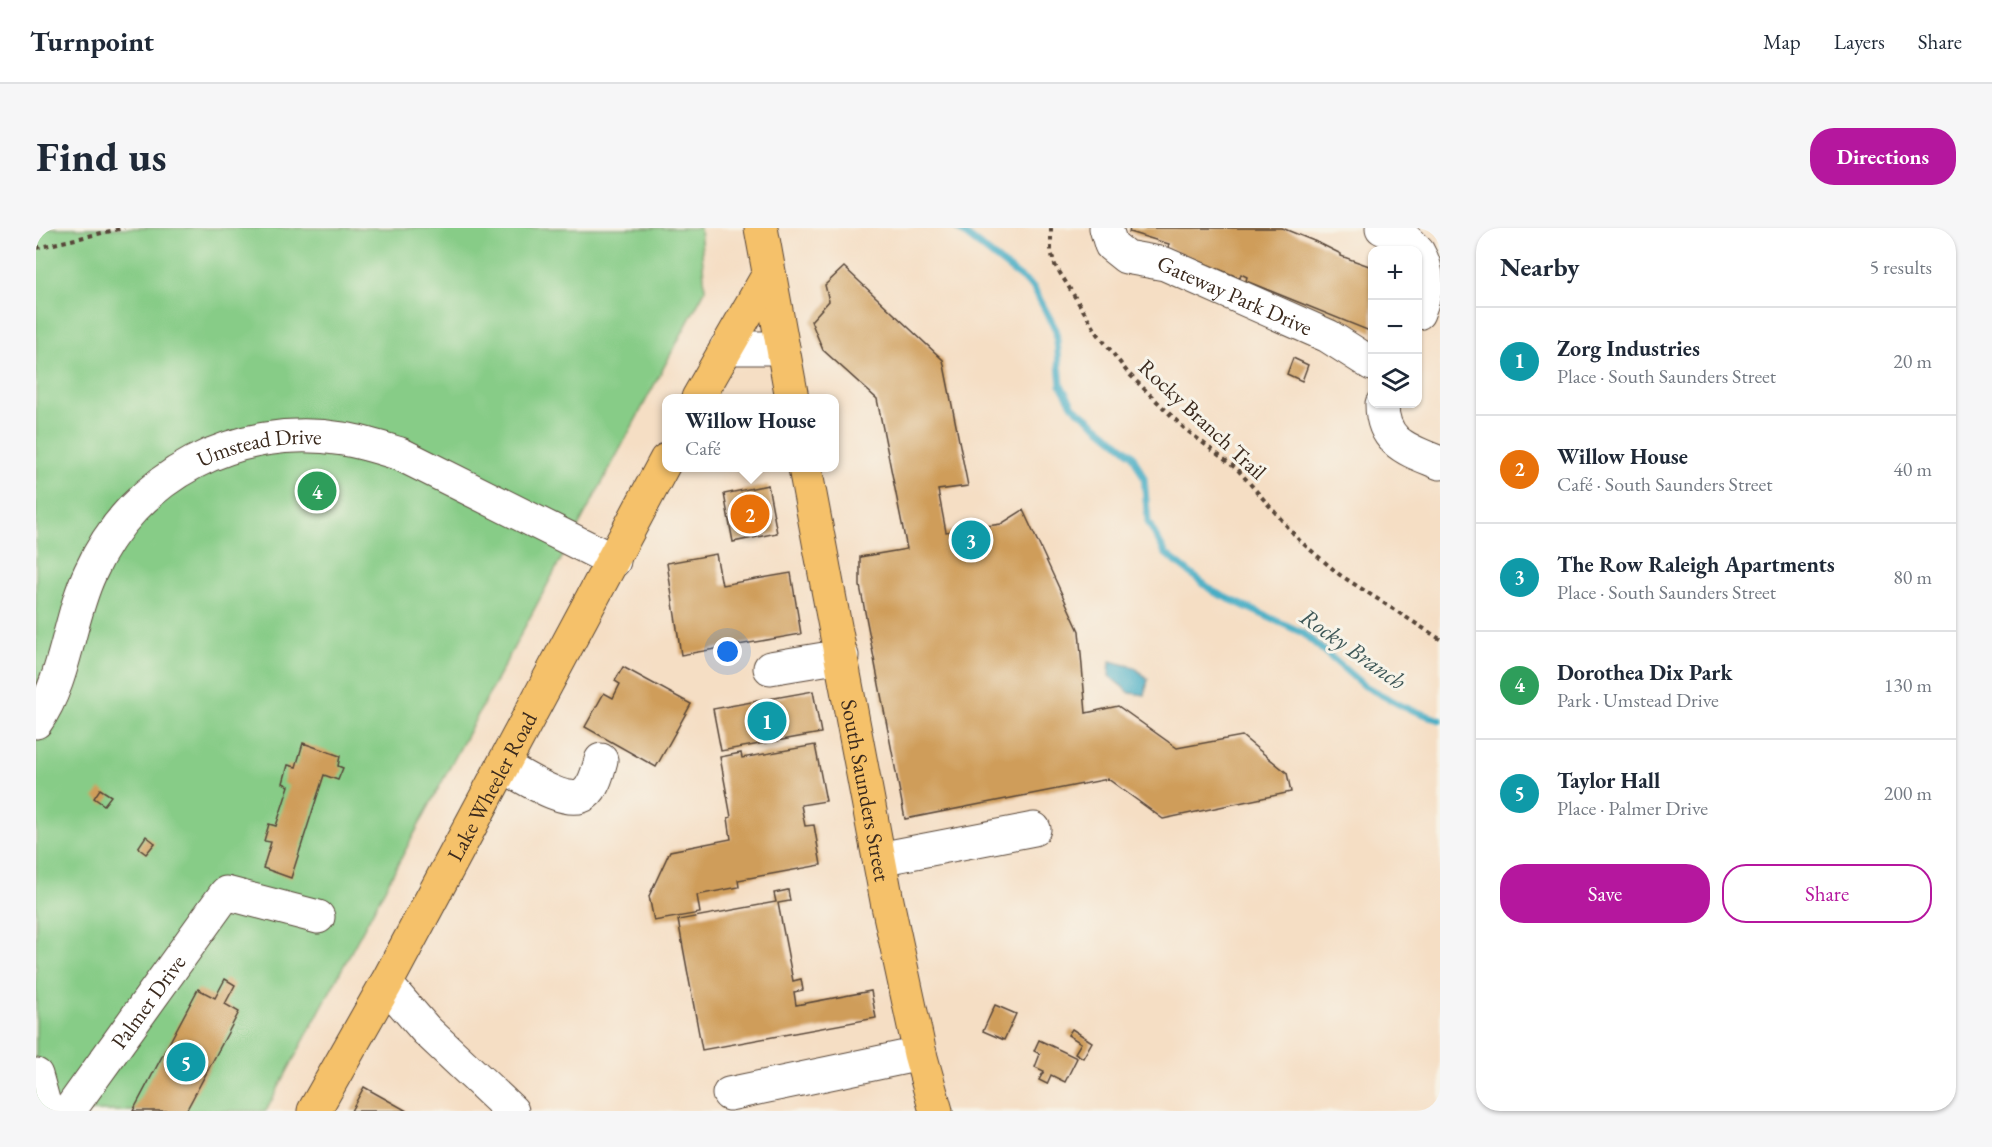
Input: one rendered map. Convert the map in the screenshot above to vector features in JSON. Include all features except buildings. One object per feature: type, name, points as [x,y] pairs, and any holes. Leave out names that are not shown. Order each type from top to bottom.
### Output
[{"type":"main road","points":[[761,228],[791,394]]},
{"type":"main road","points":[[701,394],[769,274]]},
{"type":"main road","name":"Lake Wheeler Road","points":[[314,1111],[386,984],[662,468]]},
{"type":"main road","name":"South Saunders Street","points":[[806,472],[879,859],[920,1054],[936,1111]]},
{"type":"street","name":"Gateway Park Drive","points":[[1106,228],[1111,245],[1126,257],[1165,264],[1328,336],[1368,361]]},
{"type":"street","points":[[1382,228],[1402,237],[1412,246]]},
{"type":"street","points":[[1422,263],[1428,278],[1422,303]]},
{"type":"street","points":[[726,348],[783,348]]},
{"type":"street","points":[[1383,408],[1385,421],[1397,445],[1440,463]]},
{"type":"street","name":"Umstead Drive","points":[[36,722],[55,683],[76,607],[89,574],[121,520],[162,481],[192,464],[238,444],[294,436],[343,438],[370,444],[400,454],[614,561]]},
{"type":"street","points":[[770,668],[842,656]]},
{"type":"street","points":[[503,766],[568,799],[582,796],[587,792],[602,760]]},
{"type":"street","points":[[879,859],[1034,829]]},
{"type":"street","name":"Palmer Drive","points":[[69,1111],[226,893],[318,917]]},
{"type":"street","points":[[386,984],[426,1030],[512,1111]]},
{"type":"street","points":[[729,1094],[920,1054]]},
{"type":"street","points":[[36,1075],[46,1111]]},
{"type":"path","points":[[36,248],[54,246],[124,228]]},
{"type":"path","name":"Rocky Branch Trail","points":[[1051,228],[1051,252],[1055,265],[1098,334],[1128,374],[1185,429],[1238,470],[1300,541],[1340,575],[1440,639]]},
{"type":"green space","points":[[36,228],[700,228],[705,290],[266,1111],[36,1111]]},
{"type":"water","points":[[1110,661],[1134,667],[1148,679],[1145,695],[1130,693],[1109,676]]},
{"type":"waterway","name":"Rocky Branch","points":[[957,228],[1033,287],[1056,330],[1061,385],[1073,406],[1132,454],[1144,478],[1148,522],[1166,554],[1214,592],[1303,633],[1363,685],[1404,707],[1440,720]]},
{"type":"place","name":"Dorothea Dix Park","points":[[317,491]]},
{"type":"place","name":"Willow House","points":[[750,514]]},
{"type":"place","name":"The Row Raleigh Apartments","points":[[971,540]]},
{"type":"place","name":"Zorg Industries","points":[[767,721]]},
{"type":"place","name":"Taylor Hall","points":[[186,1062]]}]
